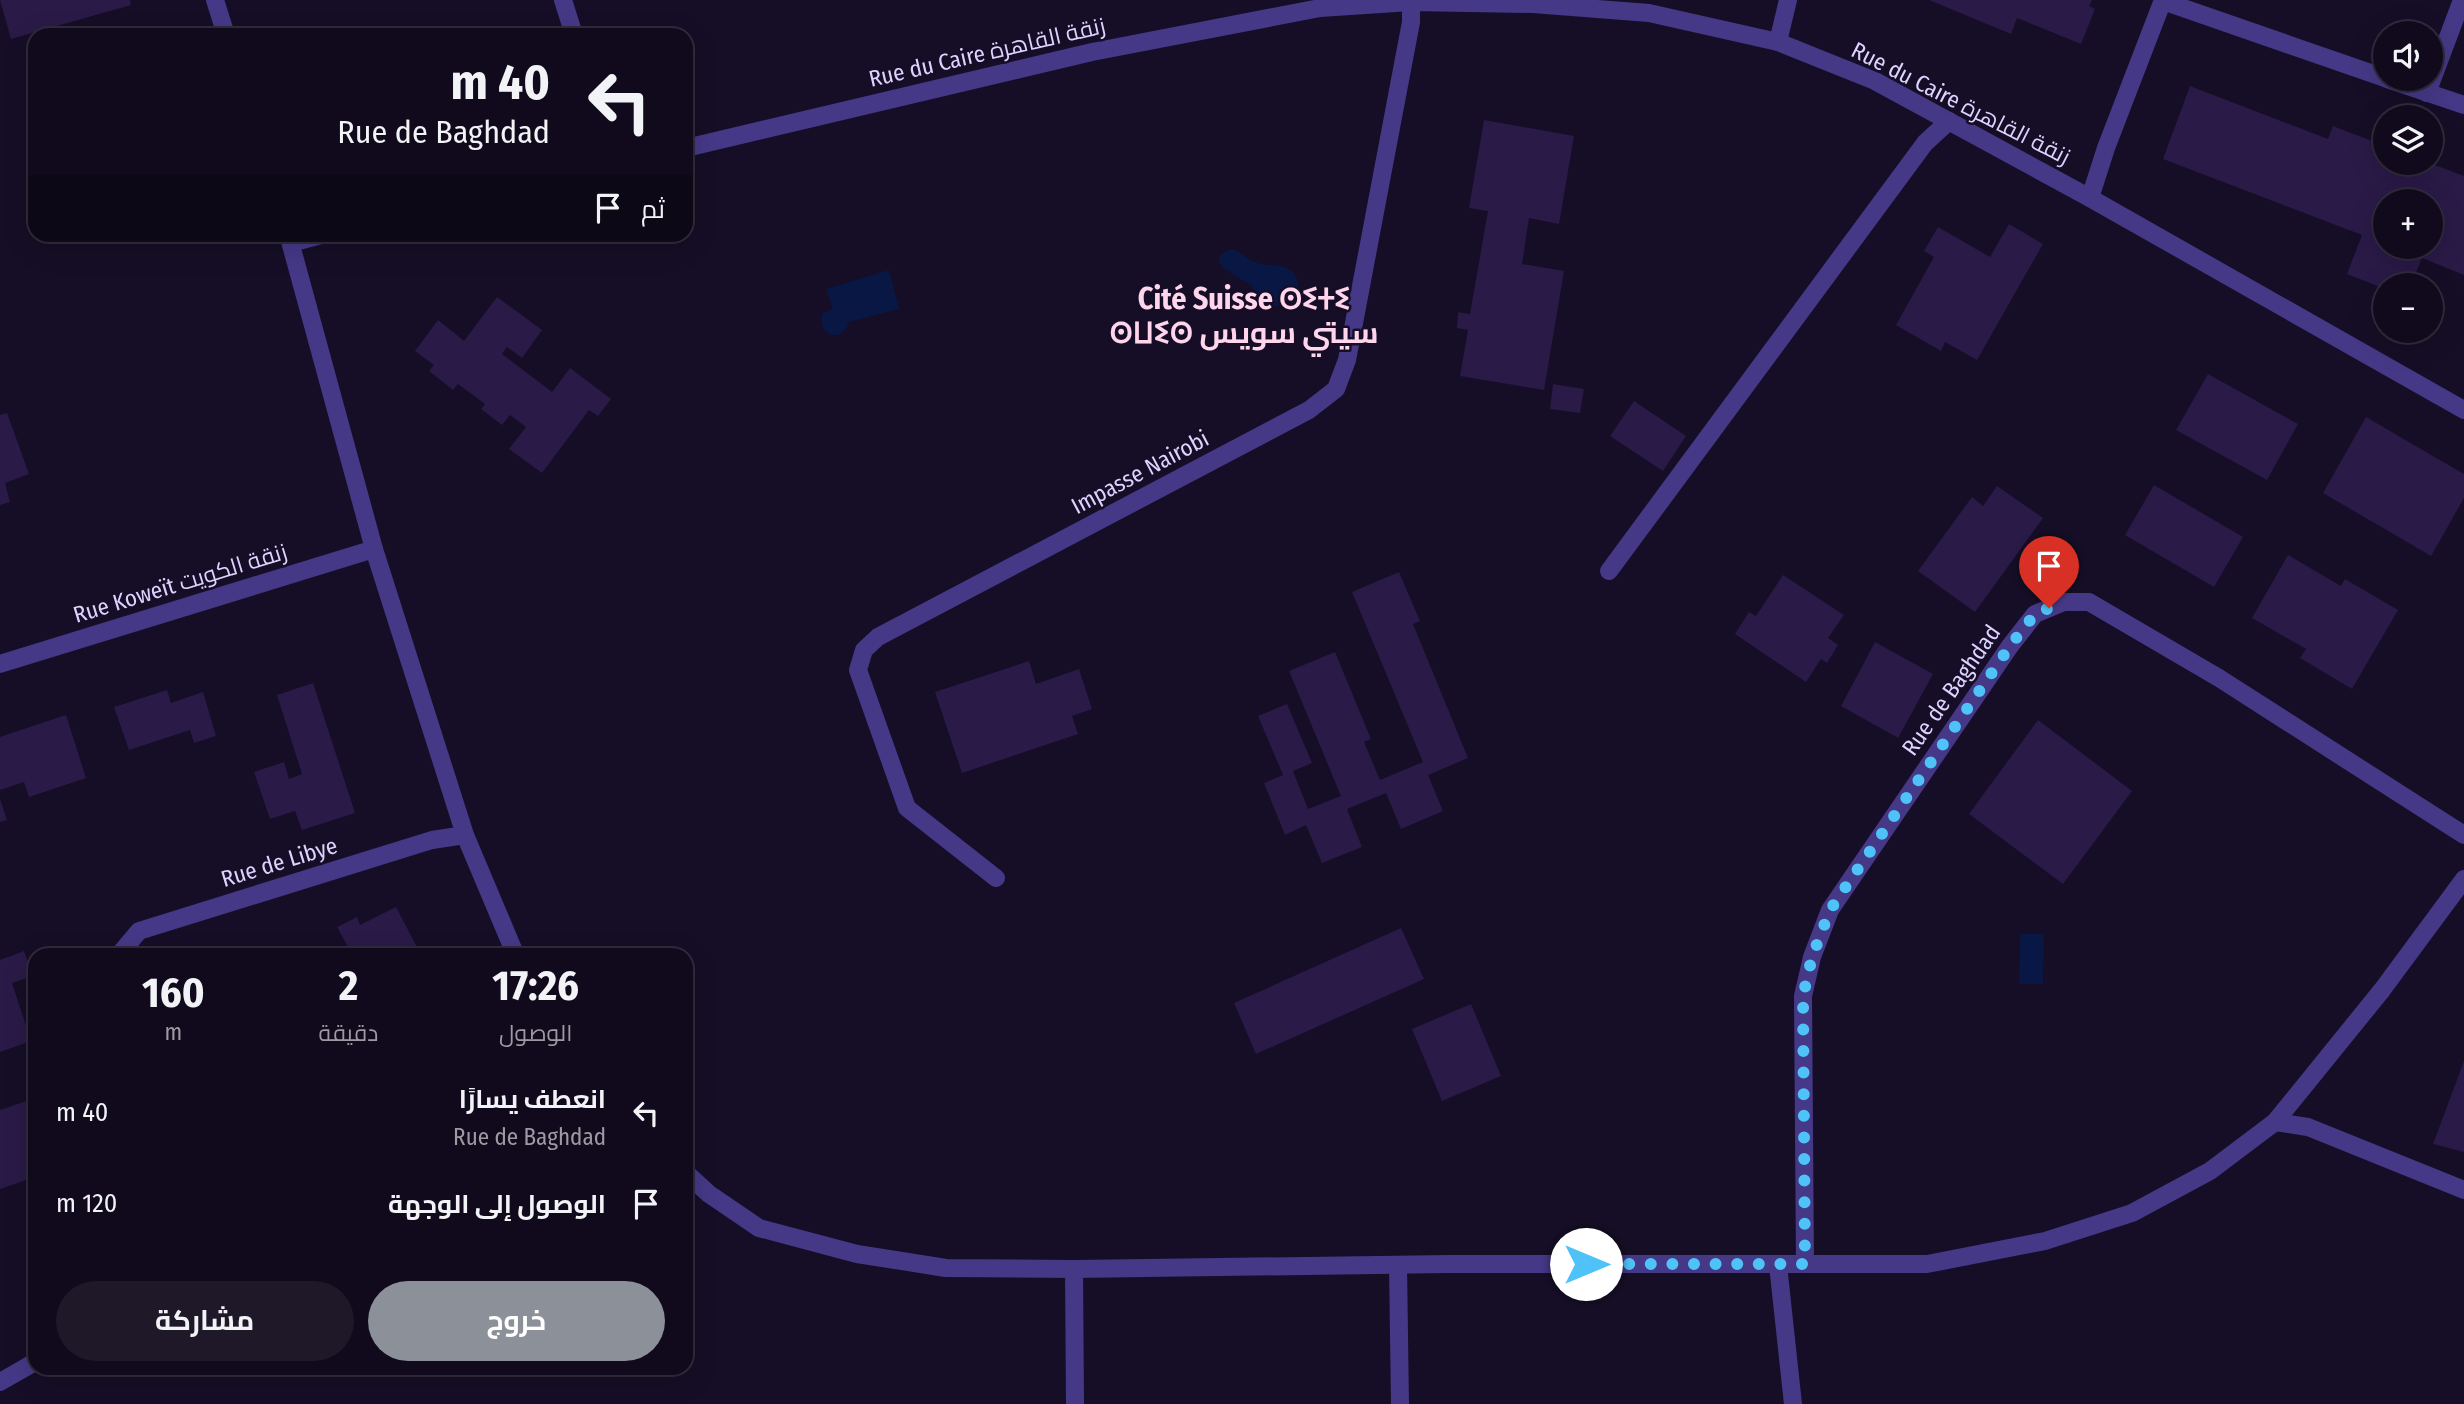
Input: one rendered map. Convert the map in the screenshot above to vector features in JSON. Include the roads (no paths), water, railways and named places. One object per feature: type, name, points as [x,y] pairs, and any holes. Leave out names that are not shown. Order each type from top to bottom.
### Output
[{"type":"street","points":[[215,0],[224,28]]},
{"type":"street","points":[[563,0],[572,28]]},
{"type":"street","points":[[1779,42],[1788,0]]},
{"type":"street","points":[[2090,198],[2106,148],[2163,0],[2373,73]]},
{"type":"street","points":[[2427,93],[2462,0]]},
{"type":"street","name":"Rue du Caire زنقة القاهرة","points":[[693,146],[1155,39],[1320,8],[1411,2],[1533,4],[1649,13],[1779,42],[1875,81],[2090,198],[2464,410]]},
{"type":"street","name":"Impasse Nairobi","points":[[996,878],[907,808],[858,670],[864,650],[878,637],[1309,411],[1336,389],[1347,360],[1411,22],[1411,2]]},
{"type":"street","points":[[2422,91],[2464,106]]},
{"type":"street","points":[[1609,571],[1925,143],[1950,121]]},
{"type":"street","points":[[290,242],[374,549],[465,835],[513,948]]},
{"type":"street","name":"Rue Koweït زنقة الكويت","points":[[0,664],[374,549]]},
{"type":"street","name":"Rue de Baghdad","points":[[1805,1264],[1803,996],[1812,957],[1830,910],[2010,646],[2035,614],[2064,602],[2089,602],[2219,678],[2464,835]]},
{"type":"street","name":"Rue de Libye","points":[[125,948],[139,931],[432,840],[465,835]]},
{"type":"street","points":[[693,1179],[709,1194],[759,1228],[857,1254],[946,1268],[1927,1264],[2045,1241],[2132,1213],[2210,1171],[2276,1122],[2382,990],[2464,879]]},
{"type":"street","points":[[2276,1122],[2308,1127],[2464,1190]]},
{"type":"street","points":[[1398,1265],[1400,1404]]},
{"type":"street","points":[[1777,1265],[1793,1404]]},
{"type":"street","points":[[1074,1269],[1075,1404]]},
{"type":"street","points":[[0,1382],[28,1366]]},
{"type":"water","points":[[1232,249],[1255,262],[1287,268],[1293,272],[1298,284],[1296,296],[1287,305],[1280,306],[1264,299],[1220,263],[1222,253]]},
{"type":"water","points":[[889,270],[899,309],[849,322],[846,329],[836,335],[827,332],[822,322],[822,314],[833,308],[826,289]]},
{"type":"water","points":[[2020,934],[2044,934],[2043,984],[2019,984]]},
{"type":"district","name":"Cité Suisse ⵙⵉⵜⵉ ⵙⵡⵉⵙ سيتي سويس","points":[[1244,316]]}]
